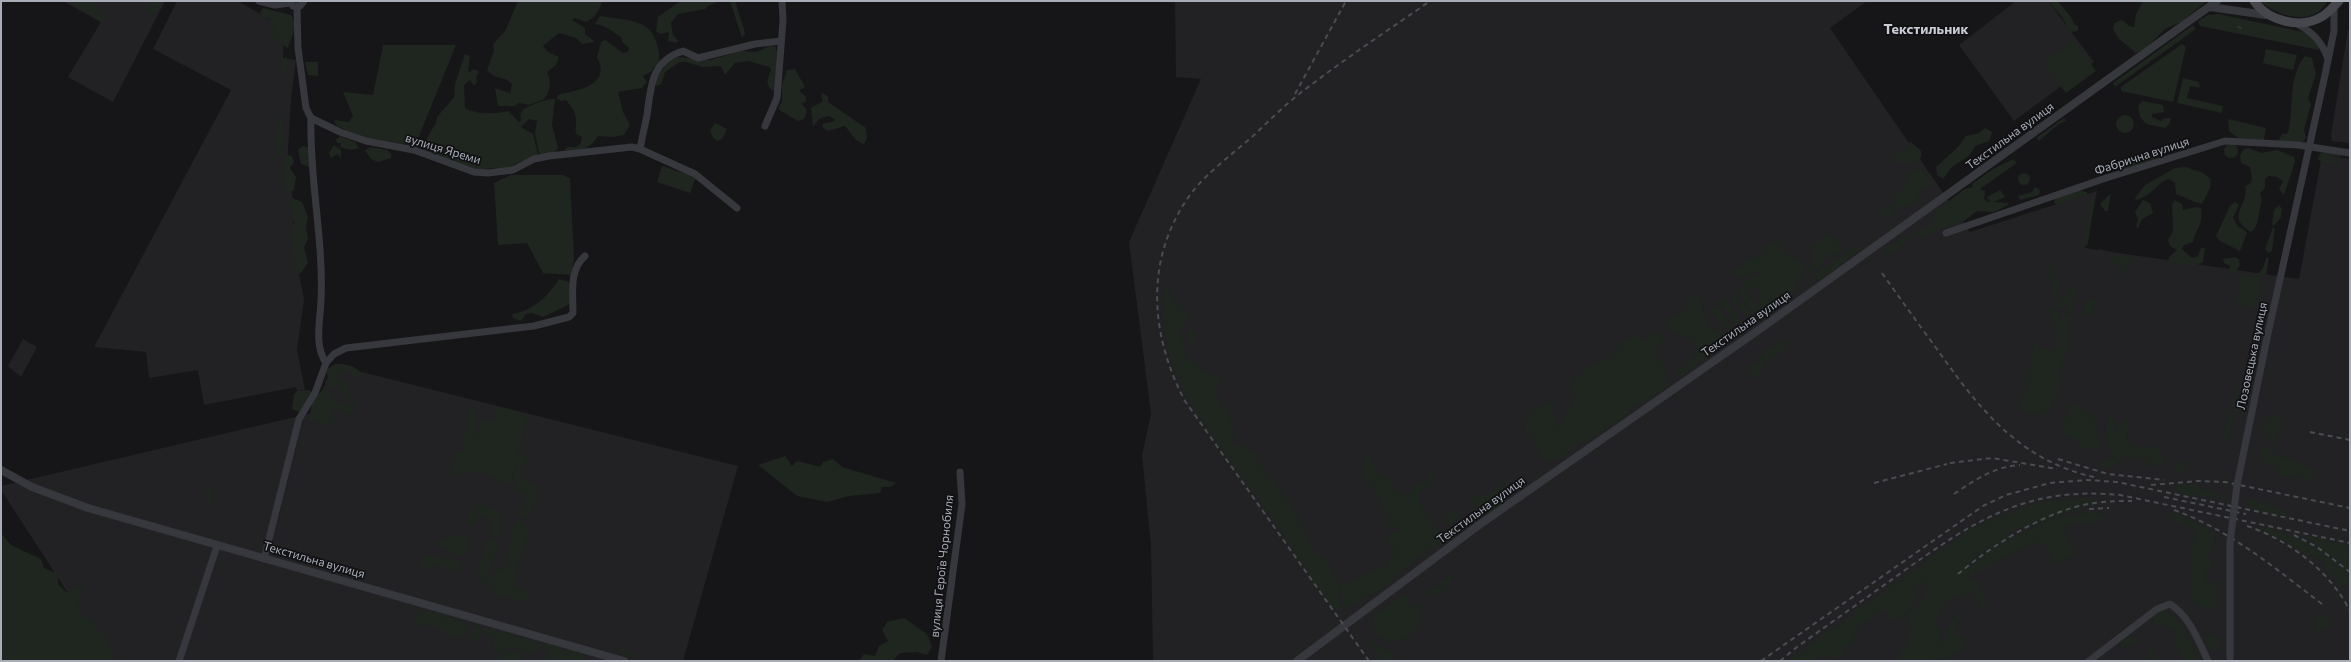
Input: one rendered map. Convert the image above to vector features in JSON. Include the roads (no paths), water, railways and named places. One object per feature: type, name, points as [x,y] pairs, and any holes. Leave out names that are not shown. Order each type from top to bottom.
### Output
[{"type":"main road","points":[[2254,1],[2266,15],[2296,23],[2314,20],[2323,16],[2336,2]]},
{"type":"street","points":[[259,1],[275,5],[290,2],[298,7]]},
{"type":"street","points":[[304,1],[298,7],[298,48],[306,108],[312,118],[321,300],[318,335],[321,356],[326,363]]},
{"type":"street","points":[[765,126],[777,98],[782,41],[782,1]]},
{"type":"street","name":"Текстильна вулиця","points":[[1297,661],[1479,525],[1760,329],[2217,1]]},
{"type":"street","name":"Лозовецька вулиця","points":[[2230,660],[2230,543],[2237,485],[2267,338],[2310,147],[2334,30],[2336,2]]},
{"type":"street","points":[[2210,6],[2266,15]]},
{"type":"street","points":[[2296,23],[2312,32],[2322,42],[2328,59]]},
{"type":"street","points":[[640,148],[652,80],[661,65],[673,54],[683,51],[698,58],[756,44],[782,41]]},
{"type":"street","name":"вулиця Яреми","points":[[312,118],[366,141],[414,150],[474,172],[513,170],[534,159],[632,146],[640,148],[695,174],[737,208]]},
{"type":"street","name":"Фабрична вулиця","points":[[1946,233],[2104,179],[2225,141],[2310,147],[2350,152]]},
{"type":"street","points":[[264,559],[299,419],[315,393],[326,363],[334,354],[346,348],[534,326],[569,317],[573,312],[573,283],[576,263],[584,256]]},
{"type":"street","name":"Текстильна вулиця","points":[[1,470],[32,487],[88,508],[624,661]]},
{"type":"street","name":"вулиця Героїв Чорнобиля","points":[[941,661],[962,504],[960,472]]},
{"type":"street","points":[[179,661],[217,546]]},
{"type":"street","points":[[2089,661],[2158,609],[2170,604],[2178,609],[2194,632],[2208,661]]},
{"type":"railway","points":[[1295,94],[1346,1]]},
{"type":"railway","points":[[1369,661],[1185,401],[1173,376],[1159,324],[1157,297],[1159,271],[1165,245],[1175,220],[1190,195],[1204,179],[1303,91],[1430,1]]},
{"type":"railway","points":[[1882,273],[1970,394],[2004,430],[2024,446],[2045,459],[2068,469],[2094,477]]},
{"type":"railway","points":[[2310,432],[2350,440]]},
{"type":"railway","points":[[1950,463],[1992,458],[2057,469]]},
{"type":"railway","points":[[2058,459],[2108,474],[2164,480]]},
{"type":"railway","points":[[1874,483],[1947,464]]},
{"type":"railway","points":[[1954,494],[1993,471],[2020,465]]},
{"type":"railway","points":[[1761,661],[1983,506],[2006,495],[2050,483],[2087,480],[2117,482],[2350,531]]},
{"type":"railway","points":[[2151,485],[2198,481],[2225,482],[2350,508]]},
{"type":"railway","points":[[1780,661],[1797,647],[1928,554],[1978,523],[2003,511],[2029,502],[2056,496],[2087,494],[2120,495],[2350,543]]},
{"type":"railway","points":[[2164,497],[2246,514]]},
{"type":"railway","points":[[1958,574],[2005,540],[2040,520],[2059,512],[2095,503],[2109,501],[2132,501]]},
{"type":"railway","points":[[2089,509],[2109,508]]},
{"type":"railway","points":[[2174,510],[2195,518],[2252,551],[2322,604]]},
{"type":"railway","points":[[2247,526],[2263,532],[2293,548],[2307,559],[2320,570],[2342,596],[2350,611]]},
{"type":"railway","points":[[2294,535],[2317,547],[2350,572]]},
{"type":"district","name":"Текстильник","points":[[1926,29]]}]
